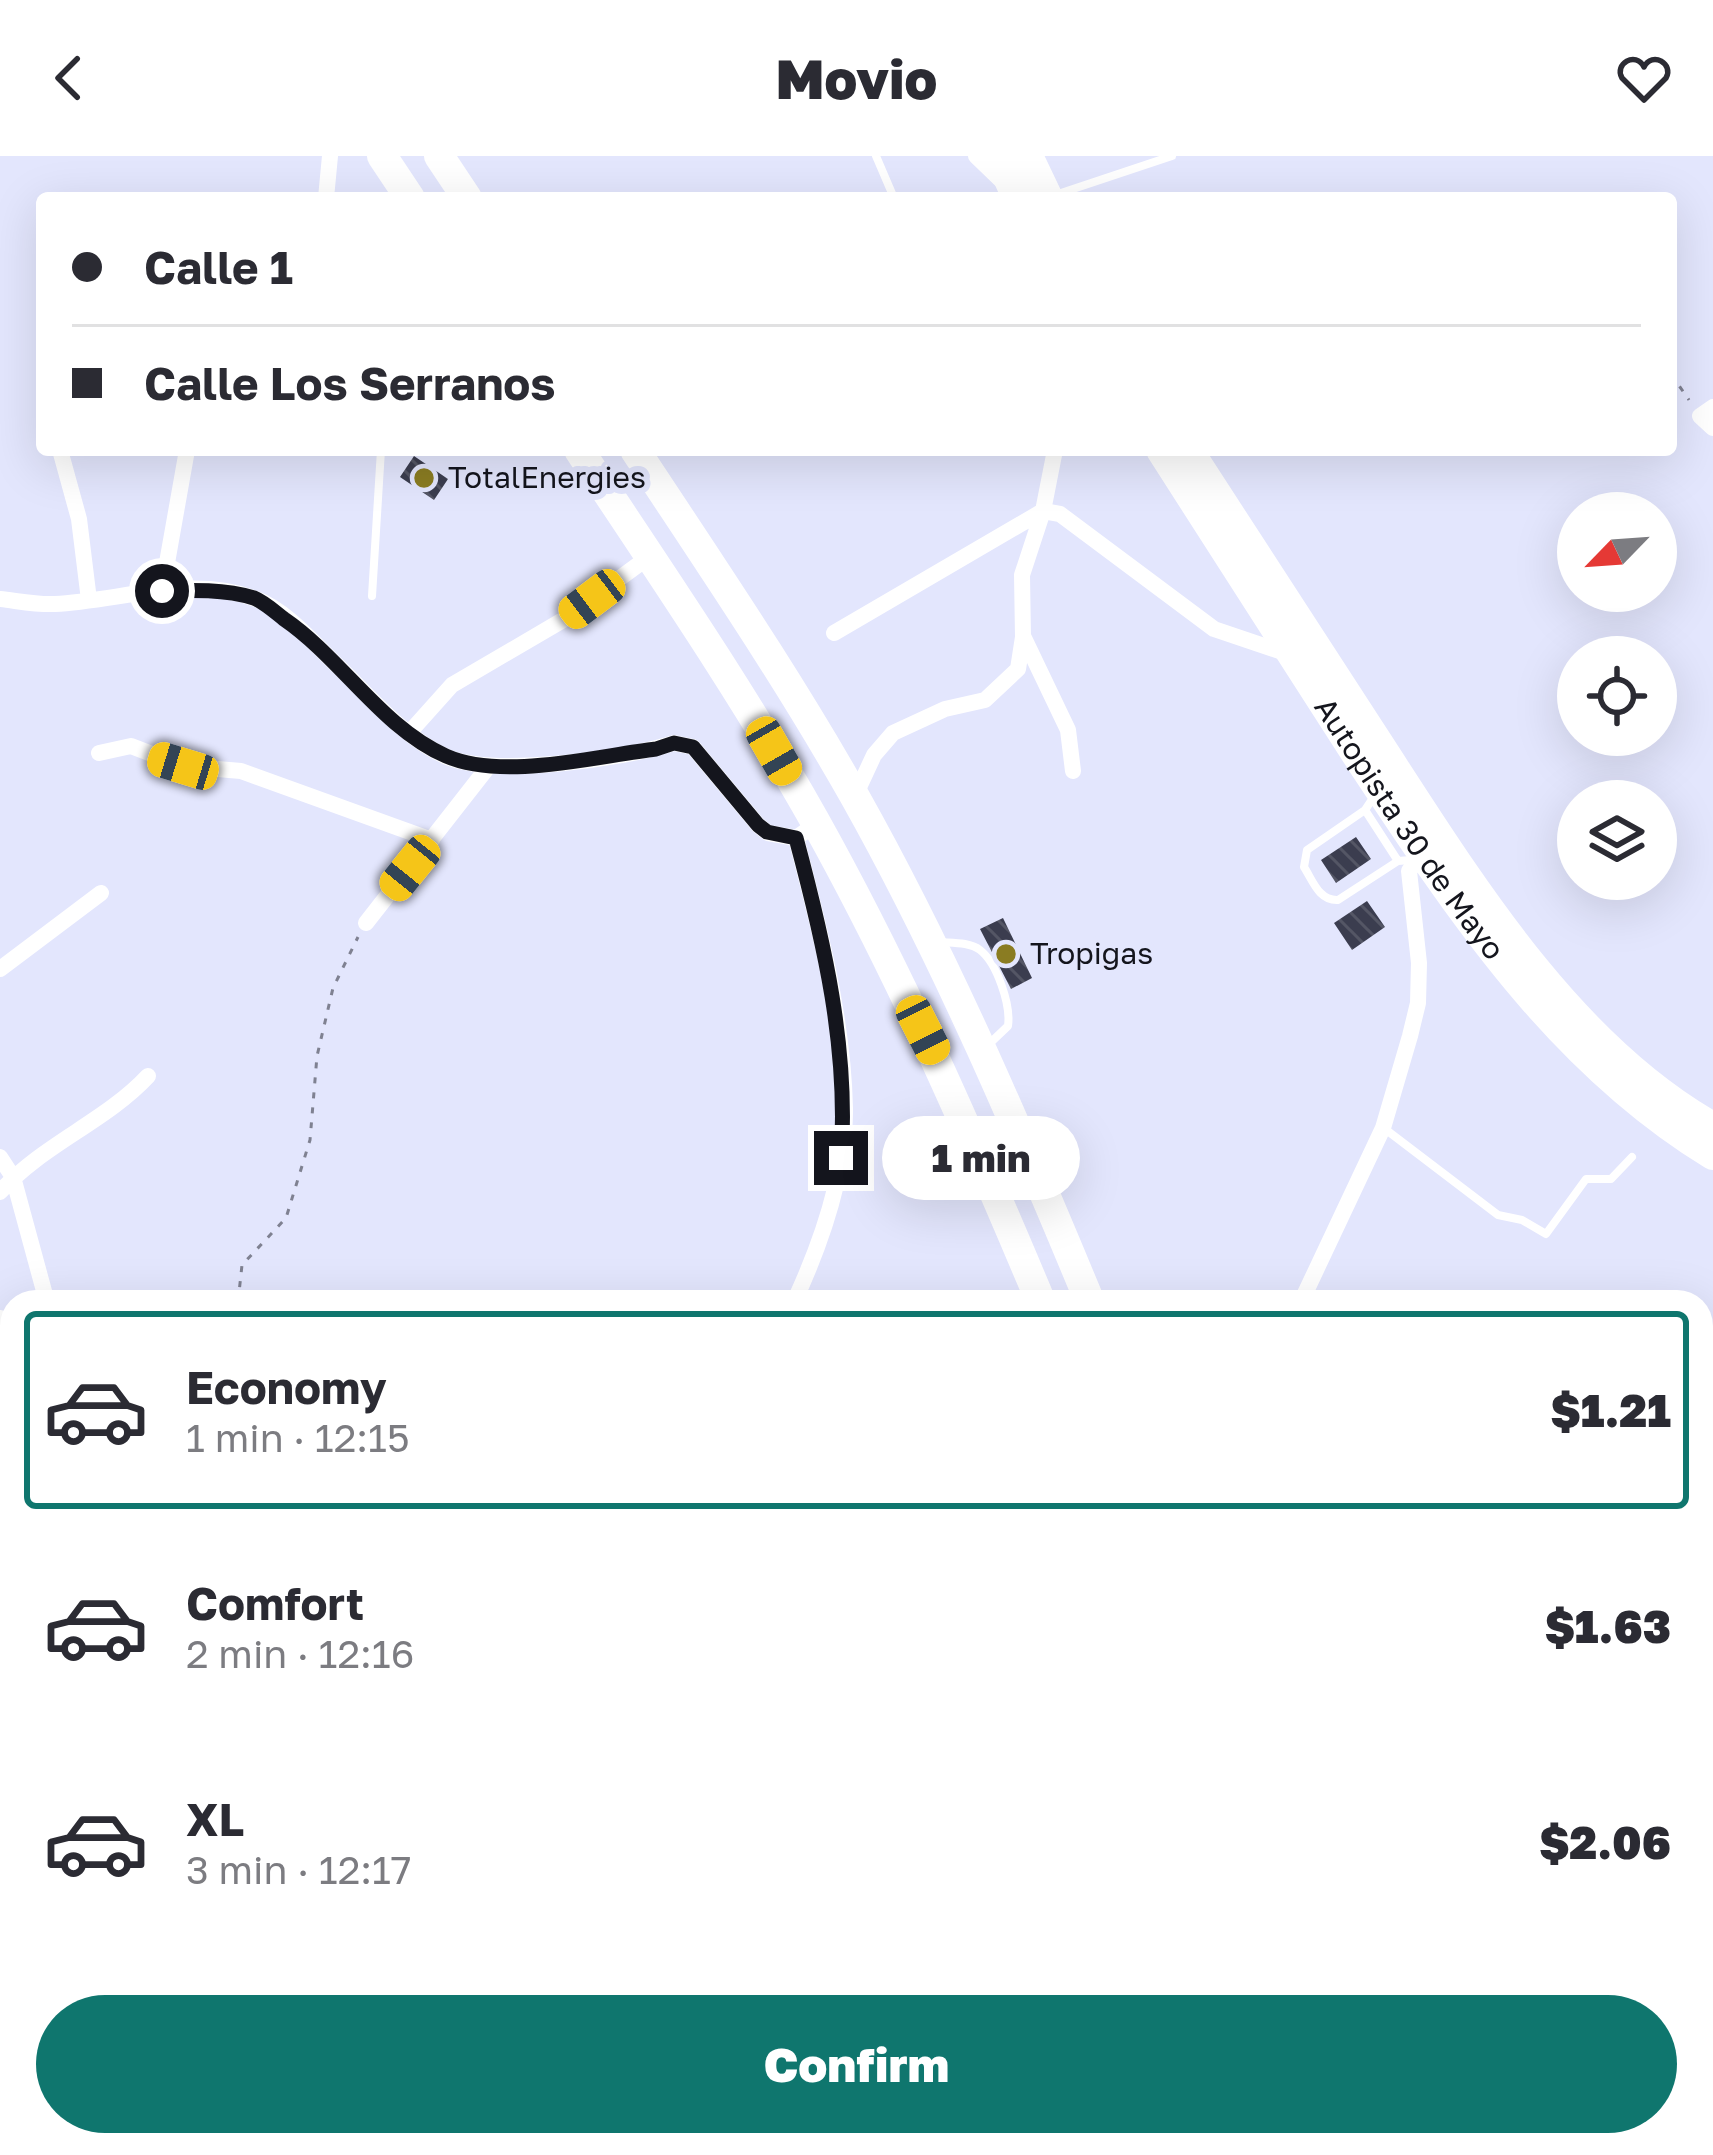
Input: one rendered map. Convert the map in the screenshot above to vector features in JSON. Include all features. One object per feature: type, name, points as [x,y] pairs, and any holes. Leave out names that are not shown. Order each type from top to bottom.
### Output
[{"type":"highway","points":[[382,156],[406,192]]},
{"type":"highway","points":[[439,156],[463,192]]},
{"type":"highway","points":[[999,156],[1014,192]]},
{"type":"highway","points":[[1028,156],[1045,192]]},
{"type":"highway","points":[[583,456],[650,556],[940,1063],[1036,1290]]},
{"type":"highway","points":[[638,456],[855,797],[982,1050],[1085,1290]]},
{"type":"highway","name":"Autopista 30 de Mayo","points":[[1165,456],[1292,656],[1372,799],[1411,858],[1460,909],[1563,1035],[1628,1095],[1713,1155]]},
{"type":"highway","name":"Autopista 30 de Mayo","points":[[1193,456],[1477,894],[1582,1022],[1640,1074],[1713,1127]]},
{"type":"street","points":[[327,192],[330,156]]},
{"type":"street","points":[[976,156],[1013,192]]},
{"type":"street","points":[[62,456],[79,519],[89,600]]},
{"type":"street","points":[[162,591],[186,456]]},
{"type":"street","points":[[855,797],[874,755],[893,733],[945,710],[985,700],[1018,668],[1023,637],[1022,575],[1054,456]]},
{"type":"street","points":[[834,633],[1042,511],[1060,514],[1214,629],[1292,656]]},
{"type":"street","points":[[410,733],[452,685],[563,620],[650,556]]},
{"type":"street","points":[[0,599],[52,605],[203,590],[257,599],[298,628],[410,733],[447,757],[488,766],[544,764],[674,743],[693,747],[767,832],[806,831],[845,1109],[841,1158],[813,1261],[800,1290]]},
{"type":"street","points":[[1023,637],[1068,730],[1073,772]]},
{"type":"street","points":[[99,753],[131,746],[183,766],[241,771],[432,840]]},
{"type":"street","points":[[366,923],[488,766]]},
{"type":"street","points":[[1307,1290],[1383,1128],[1418,1003],[1419,963],[1408,871],[1411,858]]},
{"type":"street","points":[[0,969],[101,893]]},
{"type":"street","points":[[0,1192],[48,1148],[134,1091],[148,1076]]},
{"type":"street","points":[[0,1157],[13,1177],[44,1290]]},
{"type":"lane","points":[[876,156],[891,192]]},
{"type":"lane","points":[[1066,192],[1172,156]]},
{"type":"lane","points":[[372,596],[381,456]]},
{"type":"lane","points":[[1372,799],[1307,850],[1304,867],[1322,896],[1338,900],[1411,858]]},
{"type":"lane","points":[[931,942],[976,946],[1000,985],[1007,1001],[1008,1026],[982,1050]]},
{"type":"lane","points":[[1383,1128],[1498,1215],[1522,1220],[1546,1234],[1586,1179],[1611,1179],[1632,1157]]},
{"type":"path","points":[[1677,381],[1709,417]]},
{"type":"path","points":[[239,1290],[242,1265],[286,1218],[310,1140],[317,1056],[332,988],[366,923]]},
{"type":"building","name":"TotalEnergies","points":[[414,456],[448,479],[434,500],[400,477]]},
{"type":"building","points":[[1356,837],[1371,859],[1336,883],[1321,860]]},
{"type":"building","points":[[1367,901],[1385,927],[1352,950],[1334,923]]},
{"type":"building","name":"Tropigas","points":[[1003,918],[1032,978],[1011,989],[980,929]]},
{"type":"place","name":"TotalEnergies","points":[[424,478]]},
{"type":"place","name":"Tropigas","points":[[1006,954]]},
{"type":"route","points":[[162,591],[203,590],[257,599],[298,628],[410,733],[447,757],[488,766],[521,766],[674,743],[693,747],[758,825],[767,832],[796,838],[824,943],[845,1109],[841,1158]]}]
